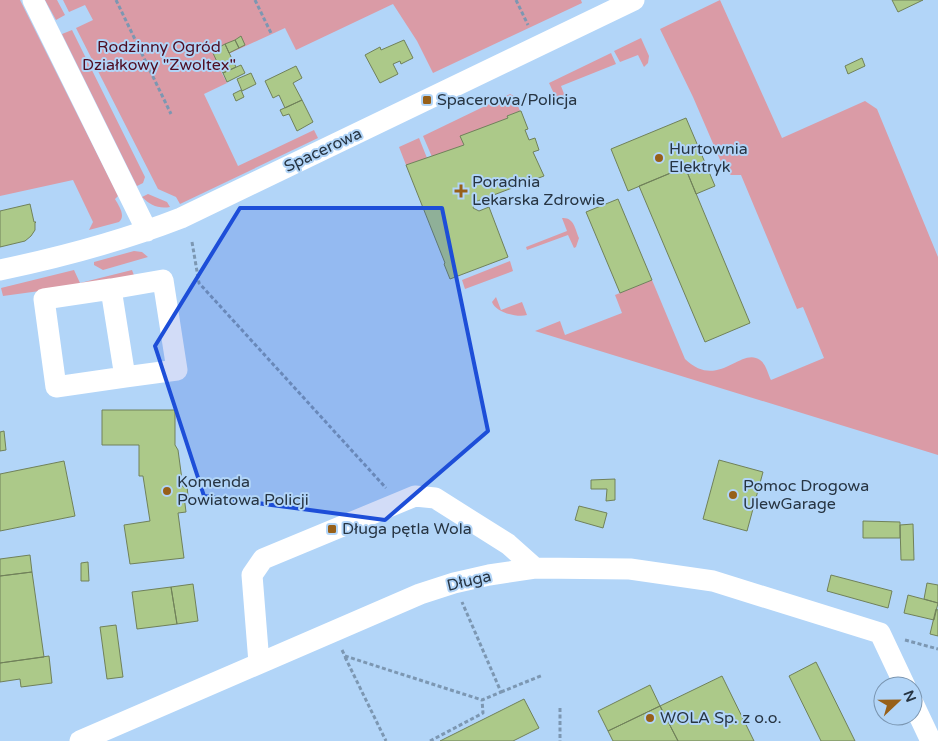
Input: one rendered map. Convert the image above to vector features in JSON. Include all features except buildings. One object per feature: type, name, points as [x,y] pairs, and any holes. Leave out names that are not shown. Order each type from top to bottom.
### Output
[{"type":"street","points":[[33,0],[147,231]]},
{"type":"street","name":"Spacerowa","points":[[0,270],[61,257],[147,231],[181,218],[634,0]]},
{"type":"street","points":[[163,280],[177,370],[125,377],[56,387],[44,298],[163,280]]},
{"type":"street","points":[[112,289],[125,377]]},
{"type":"street","points":[[258,663],[252,575],[263,559],[415,496],[435,498],[508,544],[535,568]]},
{"type":"street","name":"Długa","points":[[80,741],[420,594],[454,583],[489,575],[535,568],[630,569],[712,581],[880,632]]},
{"type":"street","points":[[880,632],[900,676]]},
{"type":"street","points":[[923,724],[931,741]]},
{"type":"path","points":[[116,0],[172,114]]},
{"type":"path","points":[[254,0],[271,33]]},
{"type":"path","points":[[516,0],[528,25]]},
{"type":"path","points":[[192,242],[199,283],[399,503]]},
{"type":"path","points":[[454,583],[502,692]]},
{"type":"path","points":[[333,631],[386,741]]},
{"type":"path","points":[[880,632],[938,649]]},
{"type":"path","points":[[345,656],[482,700],[544,675]]},
{"type":"path","points":[[430,741],[483,713],[482,700]]},
{"type":"path","points":[[560,708],[560,741]]},
{"type":"highlighted area","points":[[240,208],[442,208],[488,431],[385,520],[204,496],[155,346]]},
{"type":"green space","points":[[0,0],[20,0],[118,196],[115,199],[122,214],[119,222],[89,230],[93,222],[73,180],[0,196]]},
{"type":"green space","points":[[45,0],[57,0],[65,15],[56,20]]},
{"type":"green space","name":"Rodzinny Ogród Działkowy \"Zwoltex\"","points":[[63,0],[581,0],[582,3],[433,73],[417,41],[393,4],[296,50],[285,28],[215,60],[227,83],[204,94],[238,166],[314,130],[318,138],[180,204],[176,197],[158,189],[76,28],[93,20],[85,5],[69,12]]},
{"type":"green space","points":[[720,0],[782,138],[865,101],[877,109],[938,257],[938,455],[535,331],[560,321],[565,335],[622,313],[615,295],[652,280],[685,359],[697,368],[708,371],[718,370],[745,358],[753,357],[762,362],[771,380],[824,358],[803,307],[797,309],[741,175],[731,175],[724,169],[693,97],[660,29]]},
{"type":"green space","points":[[72,30],[145,177],[143,183],[137,186],[62,34]]},
{"type":"green space","points":[[641,38],[649,56],[648,63],[644,67],[638,55],[620,62],[614,51]]},
{"type":"green space","points":[[611,53],[616,64],[561,86],[566,99],[559,98],[555,94],[549,83]]},
{"type":"green space","points":[[510,94],[514,96],[520,111],[507,116],[508,118],[461,137],[464,145],[432,157],[423,136]]},
{"type":"green space","points":[[419,138],[427,158],[406,165],[399,147]]},
{"type":"green space","points":[[148,194],[167,202],[170,207],[158,207],[151,204],[142,197]]},
{"type":"green space","points":[[562,218],[569,219],[574,224],[579,238],[576,247],[574,248],[568,235],[527,250],[526,247],[567,231]]},
{"type":"green space","points":[[134,251],[142,252],[148,257],[103,270],[94,265],[94,262]]},
{"type":"green space","points":[[510,261],[513,271],[465,289],[462,280]]},
{"type":"green space","points":[[74,270],[80,283],[132,270],[135,278],[3,296],[1,288]]},
{"type":"green space","points":[[496,297],[501,310],[522,302],[527,315],[518,316],[497,309],[492,302]]},
{"type":"place","name":"Spacerowa/Policja","points":[[427,100]]},
{"type":"place","name":"Hurtownia Elektryk","points":[[659,158]]},
{"type":"place","name":"Poradnia Lekarska Zdrowie","points":[[461,191]]},
{"type":"place","name":"Komenda Powiatowa Policji","points":[[167,491]]},
{"type":"place","name":"Pomoc Drogowa UlewGarage","points":[[733,495]]},
{"type":"place","name":"Długa pętla Wola","points":[[332,529]]},
{"type":"place","name":"WOLA Sp. z o.o.","points":[[650,718]]}]
